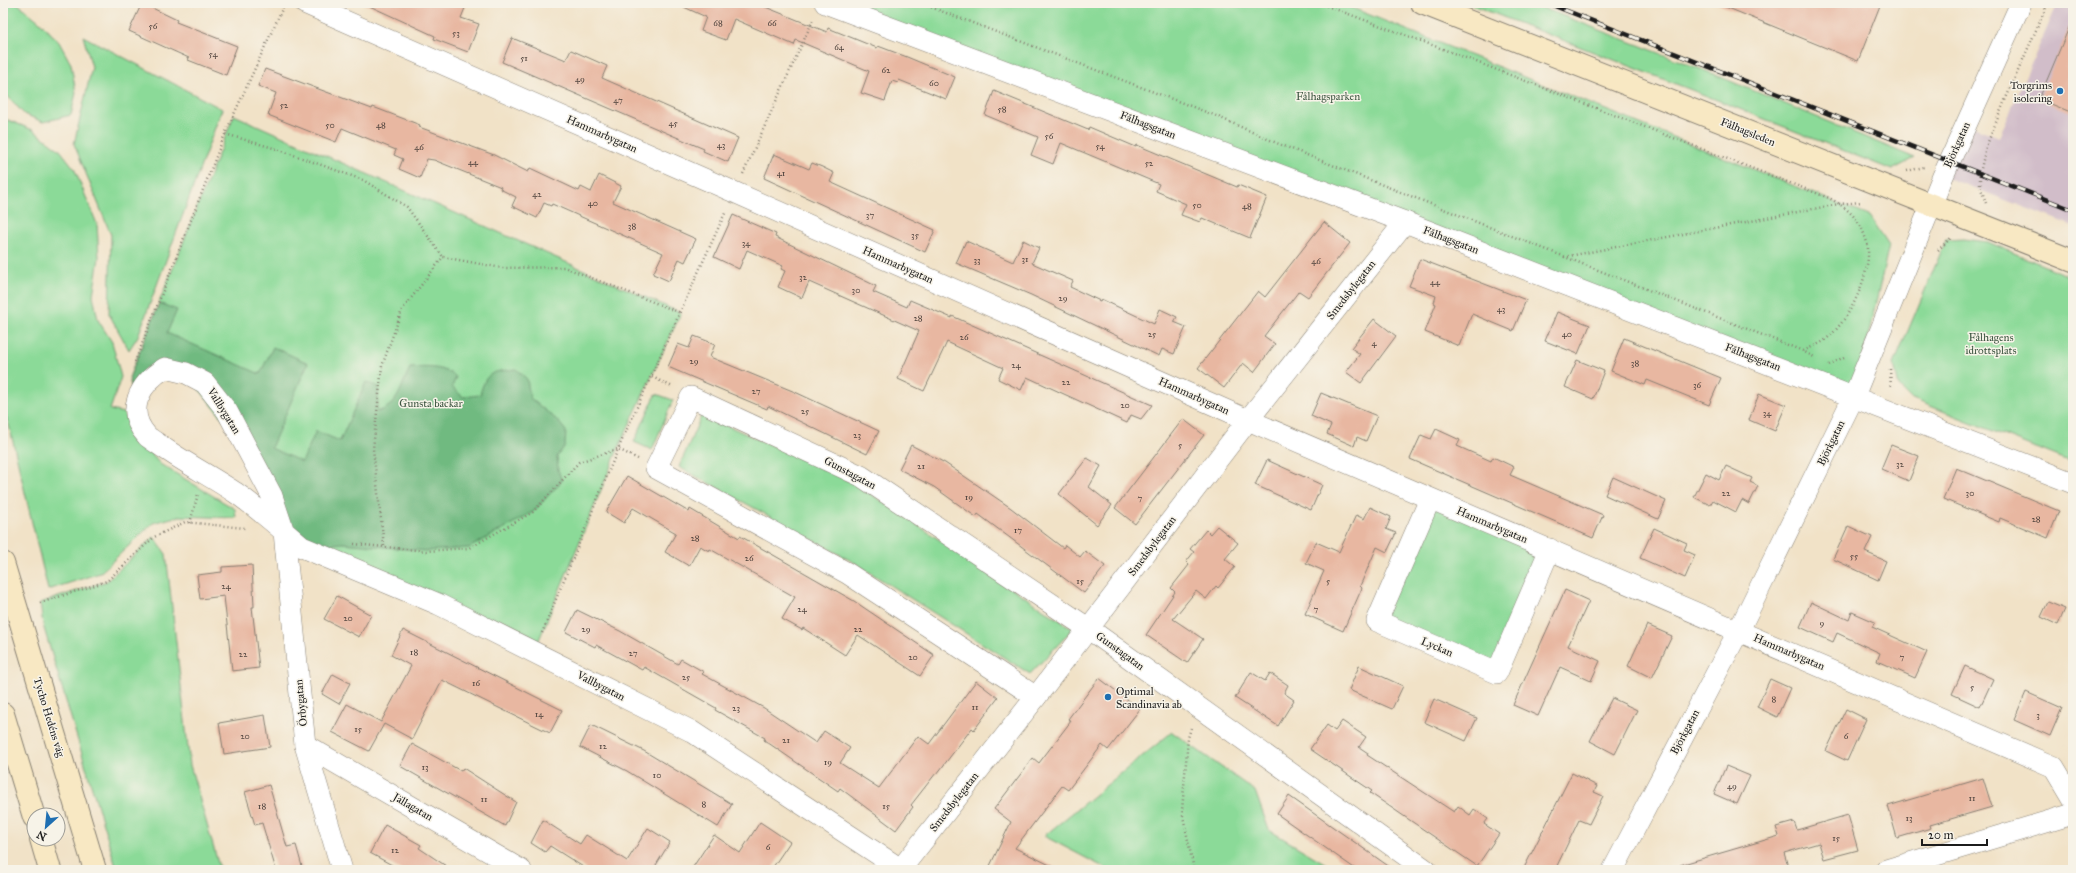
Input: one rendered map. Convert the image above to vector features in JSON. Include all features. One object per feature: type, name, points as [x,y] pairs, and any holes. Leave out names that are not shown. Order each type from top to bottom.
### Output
[{"type":"main road","name":"Fålhagsleden","points":[[1422,3],[2073,260]]},
{"type":"main road","name":"Tycho Hedéns väg","points":[[3,563],[95,870]]},
{"type":"main road","points":[[3,714],[31,807]]},
{"type":"main road","points":[[43,847],[50,870]]},
{"type":"street","name":"Hammarbygatan","points":[[304,3],[1248,420],[1739,630],[2054,767],[2073,799]]},
{"type":"street","name":"Björkgatan","points":[[1613,870],[1739,630],[1854,396],[1931,205],[2021,3]]},
{"type":"street","name":"Fålhagsgatan","points":[[820,10],[1405,222],[1854,396],[2073,483]]},
{"type":"street","name":"Smedsbylegatan","points":[[901,870],[1089,629],[1248,420],[1405,222]]},
{"type":"street","name":"Vallbygatan","points":[[284,532],[272,496],[226,411],[205,383],[186,373],[164,368],[155,374],[145,384],[135,402],[137,420],[147,436],[236,494],[302,547],[438,604],[691,731],[901,870]]},
{"type":"street","name":"Gunstagatan","points":[[656,468],[691,397],[861,476],[1089,629],[1426,870]]},
{"type":"street","points":[[656,468],[847,573],[1036,697]]},
{"type":"street","name":"Lyckan","points":[[1430,499],[1377,621],[1497,673],[1550,549]]},
{"type":"street","name":"Örbygatan","points":[[284,532],[305,745],[342,870]]},
{"type":"street","name":"Jällagatan","points":[[305,745],[521,870]]},
{"type":"street","points":[[1886,870],[2073,814]]},
{"type":"path","points":[[135,364],[225,134],[285,3]]},
{"type":"path","points":[[920,3],[1214,115],[1286,147],[1803,351],[1815,358]]},
{"type":"path","points":[[1319,3],[1729,158],[1829,198],[1839,204],[1852,214],[1862,228],[1868,248],[1863,281],[1854,303],[1834,331],[1823,342],[1803,351]]},
{"type":"path","points":[[534,652],[618,449],[681,314],[734,192],[820,10]]},
{"type":"path","points":[[225,134],[277,149],[363,180],[407,207],[443,257],[502,268],[564,267],[681,314]]},
{"type":"path","points":[[1557,259],[1839,204]]},
{"type":"path","points":[[384,546],[373,448],[382,366],[402,310],[443,257]]},
{"type":"path","points":[[350,544],[426,551],[469,548],[533,512],[579,462],[618,449],[656,468]]},
{"type":"path","points":[[190,523],[204,474]]},
{"type":"path","points":[[40,603],[107,581],[154,537],[186,522],[246,528]]},
{"type":"path","points":[[1194,870],[1182,811],[1188,738],[1198,707]]},
{"type":"shaded area","points":[[2058,3],[2073,3],[2073,226],[1943,176],[1966,124],[1999,137]]},
{"type":"green space","points":[[3,3],[17,3],[40,22],[59,42],[71,64],[76,93],[71,115],[43,122],[24,114],[3,91]]},
{"type":"green space","name":"Fålhagsparken","points":[[825,3],[1340,3],[1869,216],[1889,246],[1854,396]]},
{"type":"green space","points":[[1467,3],[1530,3],[1711,73],[1915,158],[1892,170]]},
{"type":"green space","points":[[83,36],[222,109],[138,336],[129,350],[109,314],[111,235],[74,144],[92,67]]},
{"type":"green space","name":"Gunsta backar","points":[[234,115],[681,313],[618,449],[534,652],[302,547],[245,446],[186,373],[129,378]]},
{"type":"green space","points":[[3,118],[33,130],[60,150],[74,168],[97,224],[99,258],[93,295],[98,320],[112,342],[121,377],[110,410],[124,413],[134,434],[160,464],[235,509],[236,518],[179,516],[153,523],[100,573],[48,590],[9,425],[3,410]]},
{"type":"green space","name":"Fålhagens idrottsplats","points":[[1963,239],[1988,242],[2073,278],[2073,463],[1910,398],[1899,387],[1894,364],[1946,240]]},
{"type":"green space","points":[[159,303],[177,310],[167,333],[260,374],[273,347],[308,363],[271,448],[302,462],[316,431],[340,441],[366,382],[379,387],[377,412],[385,409],[395,400],[410,368],[435,368],[451,373],[456,377],[452,387],[463,397],[480,395],[485,381],[492,374],[516,369],[527,379],[530,398],[557,420],[566,431],[565,446],[557,456],[558,470],[562,481],[533,512],[469,548],[426,551],[343,543],[302,547],[205,383],[164,368],[135,402],[129,378]]},
{"type":"green space","points":[[656,394],[673,400],[652,450],[634,442]]},
{"type":"green space","points":[[702,414],[856,484],[1073,629],[1030,674],[855,563],[679,467]]},
{"type":"green space","points":[[1430,499],[1550,549],[1497,673],[1377,621]]},
{"type":"green space","points":[[154,537],[166,554],[190,765],[220,870],[117,870],[43,625],[40,603],[107,581]]},
{"type":"green space","points":[[1172,732],[1255,791],[1269,830],[1336,870],[1109,870],[1044,836]]},
{"type":"building","points":[[142,3],[177,20],[176,22],[237,46],[226,75],[188,60],[189,58],[129,31]]},
{"type":"building","points":[[363,3],[467,3],[461,18],[479,24],[468,52],[434,39],[435,36]]},
{"type":"building","points":[[675,3],[763,3],[763,6],[827,32],[828,28],[877,48],[878,46],[907,57],[955,77],[946,99],[899,80],[898,83],[892,81],[885,101],[861,93],[869,71],[796,40],[794,45],[734,19],[726,40],[701,31],[706,17]]},
{"type":"building","points":[[1716,3],[1881,3],[1858,61]]},
{"type":"building","points":[[2073,18],[2073,113],[2039,99]]},
{"type":"building","points":[[512,38],[566,60],[571,50],[607,66],[602,78],[738,138],[728,162],[703,151],[704,149],[502,62]]},
{"type":"building","points":[[265,69],[372,109],[373,107],[420,125],[419,127],[494,155],[528,172],[530,168],[579,191],[581,187],[591,192],[599,175],[621,186],[613,202],[696,239],[685,262],[679,259],[669,281],[653,274],[663,253],[552,204],[551,206],[544,203],[537,218],[512,206],[516,197],[500,189],[501,187],[434,160],[427,159],[420,178],[399,169],[403,159],[394,155],[396,150],[342,128],[336,142],[268,115],[276,93],[258,86]]},
{"type":"building","points":[[994,91],[1088,130],[1089,127],[1136,147],[1137,145],[1237,187],[1238,185],[1267,197],[1250,238],[1202,218],[1200,222],[1181,215],[1186,204],[1156,191],[1159,184],[1061,143],[1053,164],[1031,155],[1038,137],[985,115]]},
{"type":"building","points":[[774,154],[809,169],[812,163],[822,167],[834,173],[830,182],[935,230],[925,252],[764,178]]},
{"type":"building","points":[[733,215],[776,234],[775,237],[876,286],[873,292],[907,307],[910,300],[952,318],[952,316],[1152,405],[1141,419],[1131,415],[1127,423],[1027,377],[1021,390],[998,379],[1003,368],[947,342],[924,391],[898,379],[919,331],[809,282],[802,298],[778,287],[785,271],[781,269],[783,266],[747,250],[739,269],[714,257]]},
{"type":"building","points":[[1324,222],[1350,243],[1308,297],[1299,291],[1264,336],[1275,344],[1254,372],[1243,363],[1224,388],[1198,368],[1258,291],[1265,297]]},
{"type":"building","points":[[1023,240],[1039,248],[1032,263],[1073,281],[1070,287],[1100,301],[1101,299],[1154,324],[1160,309],[1177,317],[1174,322],[1186,327],[1174,354],[1162,349],[1159,356],[1031,295],[956,263],[966,241],[1013,262]]},
{"type":"building","points":[[1420,259],[1526,300],[1513,331],[1472,314],[1459,346],[1425,332],[1436,304],[1434,303],[1436,296],[1409,286]]},
{"type":"building","points":[[1557,312],[1590,325],[1578,354],[1545,341]]},
{"type":"building","points":[[1374,319],[1396,336],[1361,383],[1346,372],[1360,354],[1351,348]]},
{"type":"building","points":[[694,336],[715,344],[710,357],[795,392],[879,431],[867,454],[768,406],[767,409],[668,367],[678,344],[689,348]]},
{"type":"building","points":[[1624,338],[1721,378],[1709,405],[1647,380],[1645,385],[1611,371]]},
{"type":"building","points":[[1577,360],[1604,371],[1593,399],[1565,387]]},
{"type":"building","points":[[1321,393],[1377,416],[1366,441],[1357,437],[1354,446],[1327,434],[1331,425],[1311,416]]},
{"type":"building","points":[[1759,394],[1786,405],[1775,431],[1749,420]]},
{"type":"building","points":[[1183,419],[1204,435],[1135,524],[1115,508]]},
{"type":"building","points":[[1436,429],[1460,440],[1457,446],[1491,461],[1493,457],[1514,467],[1510,475],[1603,515],[1593,538],[1410,459],[1421,435],[1431,439]]},
{"type":"building","points":[[911,445],[945,463],[1011,508],[1063,548],[1065,545],[1080,557],[1085,551],[1105,566],[1084,593],[978,514],[976,517],[934,487],[899,469]]},
{"type":"building","points":[[1891,445],[1919,456],[1909,481],[1881,469]]},
{"type":"building","points":[[1087,458],[1101,466],[1089,487],[1112,505],[1097,525],[1059,494]]},
{"type":"building","points":[[1267,460],[1322,485],[1311,510],[1255,485]]},
{"type":"building","points":[[1726,466],[1752,478],[1750,482],[1758,486],[1749,504],[1742,500],[1736,512],[1713,500],[1710,505],[1694,497],[1706,473],[1719,480]]},
{"type":"building","points":[[1956,468],[2059,511],[2048,538],[2000,518],[1999,522],[1943,499]]},
{"type":"building","points":[[627,476],[689,512],[690,509],[739,538],[740,536],[854,601],[934,655],[920,676],[858,635],[845,655],[803,628],[802,630],[782,619],[795,597],[710,549],[709,551],[700,546],[689,566],[665,552],[676,533],[633,508],[624,523],[606,512]]},
{"type":"building","points":[[1613,477],[1666,501],[1658,519],[1605,495]]},
{"type":"building","points":[[1370,507],[1391,517],[1386,529],[1396,533],[1387,552],[1377,547],[1360,586],[1362,588],[1343,631],[1305,614],[1324,571],[1306,563],[1316,542],[1339,552],[1356,515],[1364,519]]},
{"type":"building","points":[[1217,526],[1238,543],[1225,559],[1235,567],[1218,588],[1216,586],[1206,599],[1196,591],[1173,619],[1203,639],[1187,663],[1146,635],[1175,592],[1171,588],[1189,565],[1186,562],[1194,552],[1190,549],[1206,530],[1210,534]]},
{"type":"building","points":[[1848,526],[1872,537],[1865,552],[1886,561],[1878,580],[1833,559]]},
{"type":"building","points":[[1654,528],[1687,543],[1684,550],[1695,555],[1685,578],[1640,558]]},
{"type":"building","points":[[252,565],[254,607],[252,607],[259,668],[232,671],[224,596],[200,599],[197,575],[222,572],[222,567]]},
{"type":"building","points":[[1565,590],[1589,601],[1568,646],[1600,661],[1591,681],[1560,667],[1538,716],[1513,705]]},
{"type":"building","points":[[337,596],[371,615],[359,637],[324,619]]},
{"type":"building","points":[[1811,602],[1849,620],[1852,612],[1875,622],[1872,627],[1927,652],[1915,678],[1877,661],[1880,653],[1837,633],[1833,642],[1800,627]]},
{"type":"building","points":[[2048,602],[2065,609],[2058,625],[2041,617]]},
{"type":"building","points":[[577,610],[620,631],[678,664],[681,659],[704,672],[702,674],[764,708],[816,743],[824,731],[850,748],[840,763],[879,788],[918,736],[929,744],[976,681],[998,698],[974,730],[972,728],[911,805],[913,807],[896,830],[840,788],[838,791],[764,740],[765,738],[715,710],[716,708],[644,667],[642,670],[596,645],[595,647],[566,632]]},
{"type":"building","points":[[1647,625],[1672,636],[1652,678],[1628,666]]},
{"type":"building","points":[[403,630],[562,710],[550,733],[442,680],[412,739],[384,724],[369,751],[332,732],[347,704],[381,722],[411,666],[391,655]]},
{"type":"building","points":[[1359,666],[1403,686],[1392,709],[1349,690]]},
{"type":"building","points":[[1965,666],[1993,679],[1980,707],[1952,694]]},
{"type":"building","points":[[1251,672],[1265,681],[1270,673],[1288,685],[1284,693],[1294,700],[1278,726],[1235,698]]},
{"type":"building","points":[[333,674],[350,683],[339,704],[322,694]]},
{"type":"building","points":[[1099,678],[1140,709],[1108,750],[1102,745],[1068,790],[1062,786],[1015,848],[1060,870],[988,870],[1011,822],[994,809],[1033,758],[1039,763],[1071,721],[1068,719]]},
{"type":"building","points":[[1770,679],[1790,688],[1777,717],[1757,707]]},
{"type":"building","points":[[2026,692],[2062,708],[2050,736],[2014,720]]},
{"type":"building","points":[[1612,698],[1637,710],[1615,754],[1590,741]]},
{"type":"building","points":[[1434,699],[1477,718],[1466,741],[1424,722]]},
{"type":"building","points":[[1846,709],[1866,719],[1847,761],[1826,751]]},
{"type":"building","points":[[265,715],[270,747],[224,754],[219,723]]},
{"type":"building","points":[[1342,721],[1366,737],[1359,747],[1368,753],[1367,755],[1454,812],[1458,806],[1470,815],[1474,809],[1488,819],[1484,824],[1499,834],[1477,866],[1370,793],[1372,791],[1310,749],[1327,725],[1335,731]]},
{"type":"building","points":[[591,725],[644,751],[732,804],[718,827],[627,771],[580,747]]},
{"type":"building","points":[[412,744],[461,771],[463,768],[516,802],[505,826],[400,766]]},
{"type":"building","points":[[1726,766],[1750,776],[1737,804],[1714,794]]},
{"type":"building","points":[[1572,773],[1597,786],[1594,792],[1603,796],[1589,824],[1579,820],[1555,870],[1523,870]]},
{"type":"building","points":[[1983,778],[1992,807],[1930,825],[1931,828],[1897,838],[1888,806]]},
{"type":"building","points":[[269,785],[287,847],[296,845],[303,870],[276,870],[262,823],[255,825],[245,792]]},
{"type":"building","points":[[1289,796],[1394,870],[1357,870],[1277,814]]},
{"type":"building","points":[[1848,815],[1858,850],[1824,859],[1819,843],[1784,853],[1789,870],[1681,870],[1680,865],[1779,836],[1776,827],[1794,822],[1797,830]]},
{"type":"building","points":[[543,820],[580,844],[586,835],[627,861],[648,828],[670,842],[653,870],[588,870],[550,846],[545,852],[531,843]]},
{"type":"building","points":[[760,822],[790,842],[771,870],[691,870],[714,835],[740,853]]},
{"type":"building","points":[[385,825],[421,845],[419,848],[452,870],[401,870],[370,853]]},
{"type":"railway","points":[[1547,3],[2073,210]]},
{"type":"place","name":"Torgrims isolering","points":[[2060,91]]},
{"type":"place","name":"Optimal Scandinavia ab","points":[[1108,697]]}]
